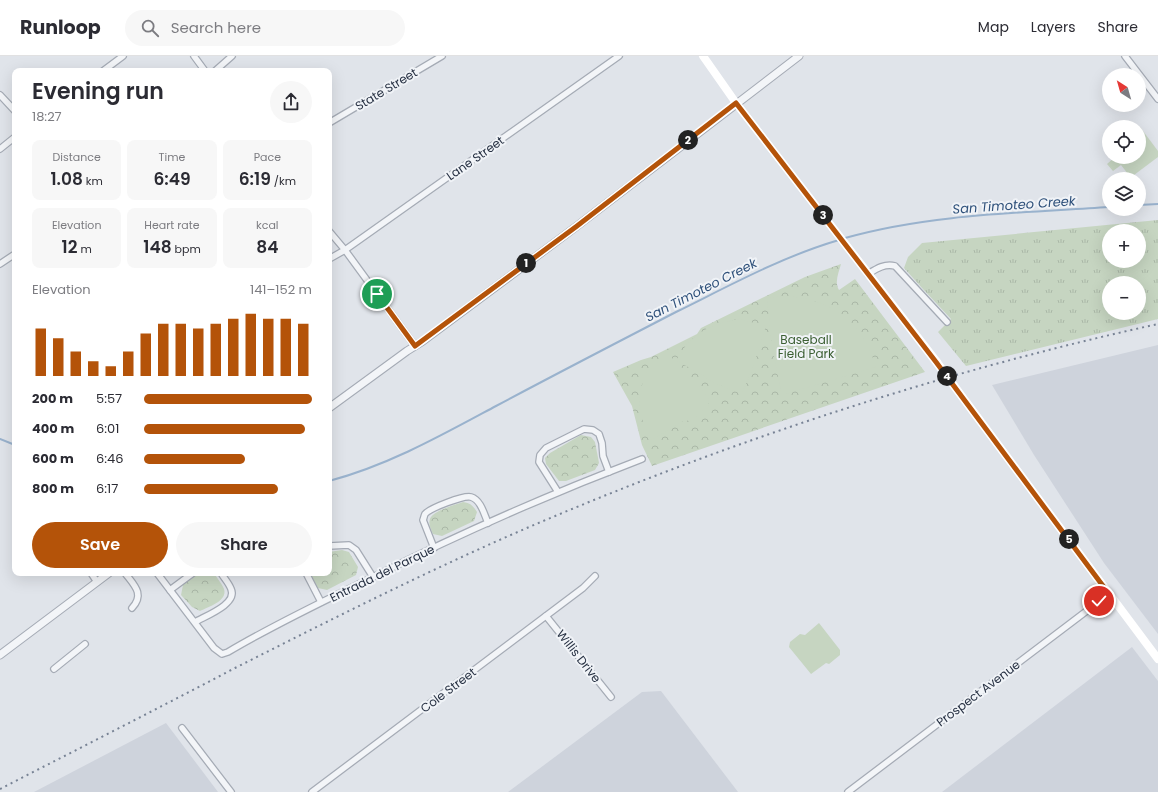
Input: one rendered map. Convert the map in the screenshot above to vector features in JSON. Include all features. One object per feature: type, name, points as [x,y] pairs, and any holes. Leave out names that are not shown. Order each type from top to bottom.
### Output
[{"type":"main road","points":[[703,56],[736,103],[857,258],[1158,658]]},
{"type":"street","points":[[107,68],[124,56]]},
{"type":"street","points":[[194,56],[203,68]]},
{"type":"street","points":[[218,68],[232,56]]},
{"type":"street","name":"State Street","points":[[332,121],[442,56]]},
{"type":"street","name":"Lane Street","points":[[332,257],[619,56]]},
{"type":"street","points":[[332,406],[577,226],[799,56]]},
{"type":"street","points":[[1125,56],[1158,99]]},
{"type":"street","points":[[0,95],[12,108]]},
{"type":"street","points":[[0,148],[12,139]]},
{"type":"street","points":[[332,234],[415,346]]},
{"type":"street","points":[[0,264],[12,256]]},
{"type":"street","points":[[868,274],[881,267],[888,265],[895,266],[947,322]]},
{"type":"street","points":[[558,492],[539,462],[540,455],[546,448],[584,429],[593,430],[599,434],[609,472]]},
{"type":"street","name":"Entrada del Parque","points":[[159,576],[214,648],[222,654],[289,617],[434,548],[558,492],[642,459]]},
{"type":"street","points":[[434,548],[423,520],[426,514],[432,510],[463,497],[472,497],[479,503],[488,523]]},
{"type":"street","points":[[332,546],[349,545],[356,550],[373,577]]},
{"type":"street","points":[[93,576],[97,582]]},
{"type":"street","points":[[0,655],[105,576]]},
{"type":"street","points":[[127,576],[135,586],[138,594],[137,603],[132,608]]},
{"type":"street","points":[[170,590],[189,576]]},
{"type":"street","points":[[195,622],[232,599],[232,590],[223,576]]},
{"type":"street","points":[[308,576],[321,602]]},
{"type":"street","name":"Cole Street","points":[[312,792],[583,588],[595,576]]},
{"type":"street","name":"Prospect Avenue","points":[[848,792],[1109,594]]},
{"type":"street","name":"Willis Drive","points":[[546,616],[611,696]]},
{"type":"street","points":[[54,669],[85,644]]},
{"type":"street","points":[[182,728],[231,792]]},
{"type":"shaded area","points":[[1158,345],[1158,634],[1104,563],[1034,455],[992,385]]},
{"type":"shaded area","points":[[1132,647],[1158,681],[1158,792],[942,792]]},
{"type":"shaded area","points":[[661,691],[738,792],[508,792],[642,692]]},
{"type":"shaded area","points":[[166,723],[218,792],[34,792]]},
{"type":"green space","points":[[1146,135],[1158,151],[1158,157],[1138,172],[1126,172],[1121,165],[1113,171],[1107,164],[1146,164]]},
{"type":"green space","points":[[1158,220],[1158,319],[966,366],[938,332],[951,319],[904,268],[908,257],[922,243],[1102,225],[1102,268],[1146,268],[1146,224],[1117,224]]},
{"type":"green space","name":"Baseball Field Park","points":[[841,264],[837,280],[839,290],[855,279],[925,372],[652,466],[642,445],[632,406],[613,372],[651,357],[697,334],[701,328],[805,277]]},
{"type":"green space","points":[[787,296],[819,303],[832,308],[844,316],[854,325],[863,337],[876,367],[785,394],[781,391],[772,347],[767,298]]},
{"type":"green space","points":[[739,319],[766,326],[752,370],[743,391],[737,392],[717,384],[676,360],[688,343],[701,332],[719,324]]},
{"type":"green space","points":[[666,352],[697,383],[709,399],[708,407],[691,420],[681,422],[652,440],[640,413],[639,394],[646,373]]},
{"type":"green space","points":[[581,435],[591,437],[595,442],[599,463],[595,470],[566,481],[559,481],[546,464],[545,458],[550,453]]},
{"type":"green space","points":[[463,502],[472,505],[477,512],[474,521],[442,536],[433,534],[429,523],[432,516],[435,513]]},
{"type":"green space","points":[[342,550],[349,552],[358,567],[356,575],[327,590],[318,588],[312,576],[332,576],[332,552]]},
{"type":"green space","points":[[195,576],[216,576],[224,589],[224,593],[223,597],[216,603],[200,611],[192,607],[181,595],[183,585]]},
{"type":"green space","points":[[819,623],[840,650],[840,655],[829,664],[826,663],[811,674],[789,647],[790,642],[800,634],[805,635]]},
{"type":"waterway","name":"San Timoteo Creek","points":[[1146,205],[1158,204]]},
{"type":"waterway","name":"San Timoteo Creek","points":[[845,238],[877,230],[943,219],[1102,207]]},
{"type":"waterway","name":"San Timoteo Creek","points":[[332,480],[373,467],[394,458],[456,428],[631,335],[736,282],[776,263],[839,240]]},
{"type":"waterway","name":"San Timoteo Creek","points":[[0,439],[12,444]]},
{"type":"railway","points":[[0,789],[235,668],[390,591],[508,536],[622,489],[772,433],[925,384],[1002,362],[1158,324]]},
{"type":"route","points":[[377,294],[415,346],[577,226],[736,103],[936,362],[1109,594],[1099,601]]}]
